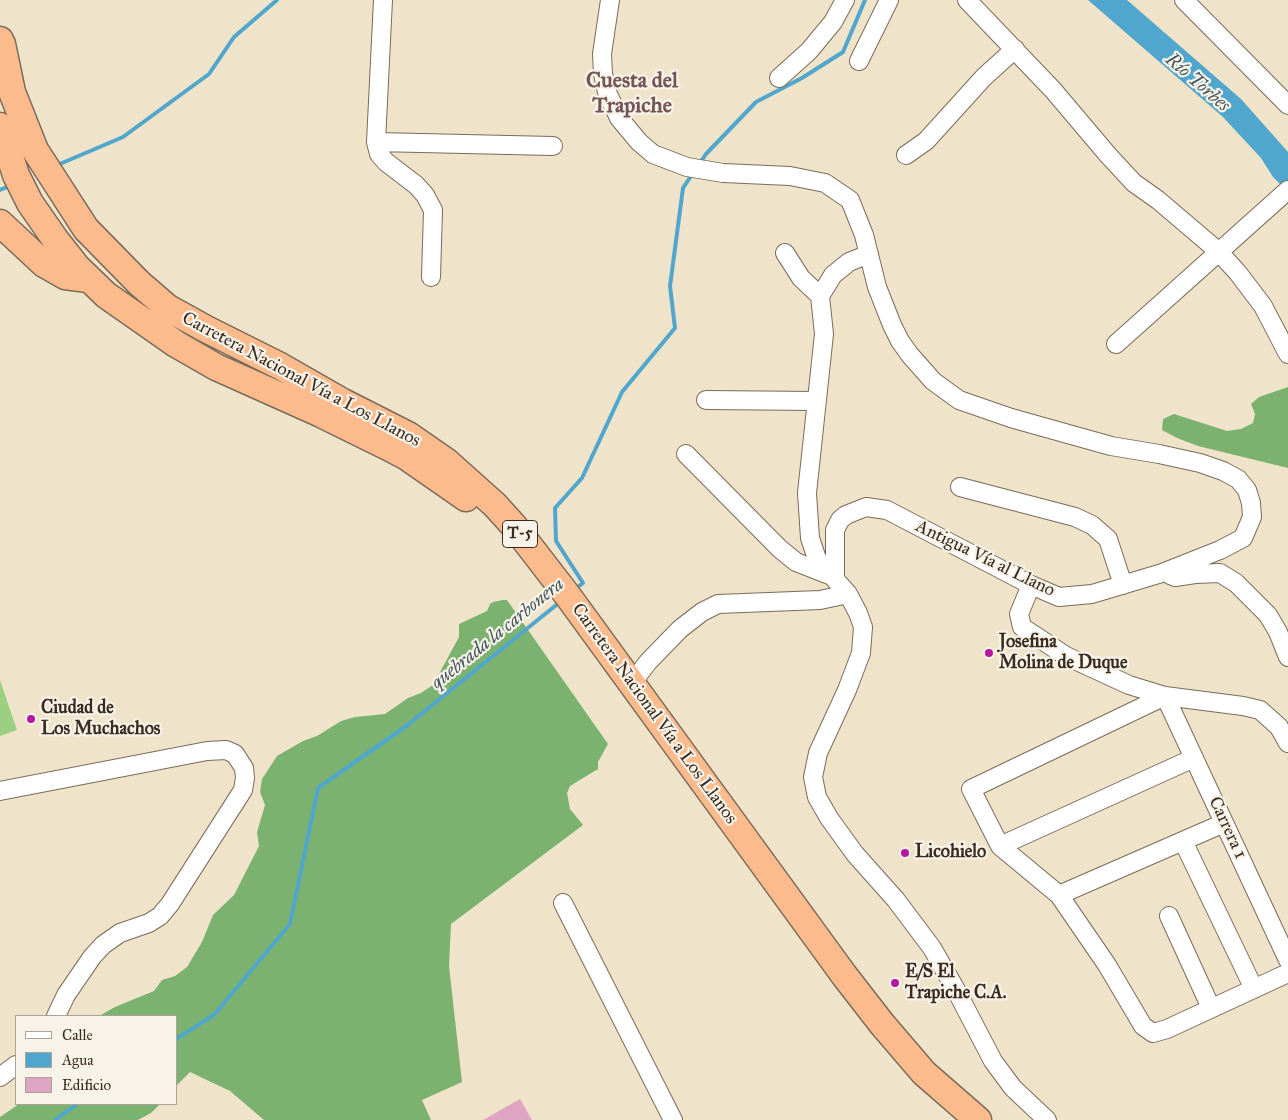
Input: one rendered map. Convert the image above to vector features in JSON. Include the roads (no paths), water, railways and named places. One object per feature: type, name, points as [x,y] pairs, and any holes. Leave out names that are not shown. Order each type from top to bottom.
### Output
[{"type":"highway","name":"Carretera Nacional Vía a Los Llanos","points":[[0,40],[12,92],[35,150],[86,229],[138,283],[168,308],[408,435],[447,462],[495,505],[514,526],[568,596],[844,975],[882,1024],[924,1073],[978,1120]]},
{"type":"highway","name":"Carretera Nacional Vía a Los Llanos","points":[[0,126],[16,176],[30,203],[55,239],[88,279],[106,295],[176,344],[216,367],[321,414],[407,457],[463,496],[532,567],[758,880],[872,1032],[916,1081],[960,1120]]},
{"type":"highway","points":[[0,223],[44,264],[65,276],[88,279]]},
{"type":"street","points":[[383,0],[376,142],[379,154],[386,162],[416,185],[425,195],[433,210],[431,276]]},
{"type":"street","name":"Antigua Vía al Llano","points":[[610,0],[602,54],[603,74],[619,118],[653,154],[687,167],[723,173],[790,176],[825,183],[850,200],[861,226],[876,287],[900,341],[920,368],[933,381],[959,400],[1011,418],[1057,429],[1112,446],[1200,463],[1223,471],[1238,479],[1247,490],[1251,503],[1252,517],[1243,538],[1220,550],[1162,573],[1123,585],[1092,594],[1059,597],[1031,585],[887,510],[866,507],[846,515],[840,520],[835,530],[835,578]]},
{"type":"street","points":[[778,78],[809,51],[833,22],[845,0]]},
{"type":"street","points":[[859,62],[889,0]]},
{"type":"street","points":[[967,0],[1015,49],[1134,183],[1158,200],[1218,252],[1238,273],[1263,306],[1288,354]]},
{"type":"street","points":[[1184,0],[1288,106]]},
{"type":"street","points":[[906,155],[926,140],[984,78],[1015,49]]},
{"type":"street","points":[[376,142],[552,146]]},
{"type":"street","points":[[1116,344],[1288,190]]},
{"type":"street","points":[[785,253],[801,278],[820,296]]},
{"type":"street","points":[[869,254],[849,262],[838,271],[820,296],[824,334],[807,494],[810,538],[817,559],[848,594],[863,628],[861,653],[847,690],[818,753],[813,777],[817,797],[829,818],[855,854],[896,900],[932,948],[993,1061],[1012,1088],[1047,1120]]},
{"type":"street","points":[[706,400],[816,401]]},
{"type":"street","points":[[686,454],[780,549],[796,562],[835,578]]},
{"type":"street","points":[[960,488],[1084,520],[1108,539],[1123,585]]},
{"type":"street","points":[[1162,573],[1175,577],[1220,573],[1236,583],[1268,616],[1278,632],[1288,657]]},
{"type":"street","points":[[1031,585],[1019,614],[1022,626],[1066,656],[1129,685],[1165,696],[1260,710],[1279,727],[1288,742]]},
{"type":"street","points":[[632,683],[648,662],[680,629],[702,612],[718,604],[820,600],[848,594]]},
{"type":"street","points":[[1165,696],[972,789],[1000,846],[1059,895],[1108,965],[1143,1026],[1153,1033],[1167,1029],[1288,973]]},
{"type":"street","name":"Carrera 1","points":[[1165,696],[1288,960]]},
{"type":"street","points":[[0,791],[207,751],[226,750],[235,754],[244,768],[244,790],[170,904],[160,916],[149,923],[120,933],[103,945],[92,957],[66,995],[56,1015]]},
{"type":"street","points":[[1000,846],[1194,758]]},
{"type":"street","points":[[1059,895],[1224,823]]},
{"type":"street","points":[[1183,840],[1254,989]]},
{"type":"street","points":[[563,903],[672,1120]]},
{"type":"street","points":[[1169,916],[1211,1008]]},
{"type":"street","points":[[0,1076],[15,1066]]},
{"type":"water","name":"Río Torbes","points":[[1088,0],[1127,0],[1241,99],[1288,152],[1288,192],[1273,177],[1261,158],[1223,117]]},
{"type":"waterway","points":[[55,166],[123,137],[209,74],[234,37],[277,0]]},
{"type":"waterway","name":"quebrada la carbonera","points":[[700,163],[706,154],[756,102],[802,78],[843,52],[865,0]]},
{"type":"waterway","name":"quebrada la carbonera","points":[[575,589],[583,583],[556,541],[555,508],[582,478],[622,392],[675,328],[670,286],[683,188],[693,173]]},
{"type":"waterway","points":[[0,190],[12,185]]},
{"type":"waterway","name":"quebrada la carbonera","points":[[178,1038],[214,1015],[290,924],[318,788],[405,727],[560,602]]},
{"type":"waterway","name":"quebrada la carbonera","points":[[55,1120],[76,1105]]},
{"type":"place","name":"Josefina Molina de Duque","points":[[989,653]]},
{"type":"place","name":"Ciudad de Los Muchachos","points":[[31,719]]},
{"type":"place","name":"Licohielo","points":[[905,853]]},
{"type":"place","name":"E/S El Trapiche C.A.","points":[[895,983]]},
{"type":"district","name":"Cuesta del Trapiche","points":[[632,94]]}]
